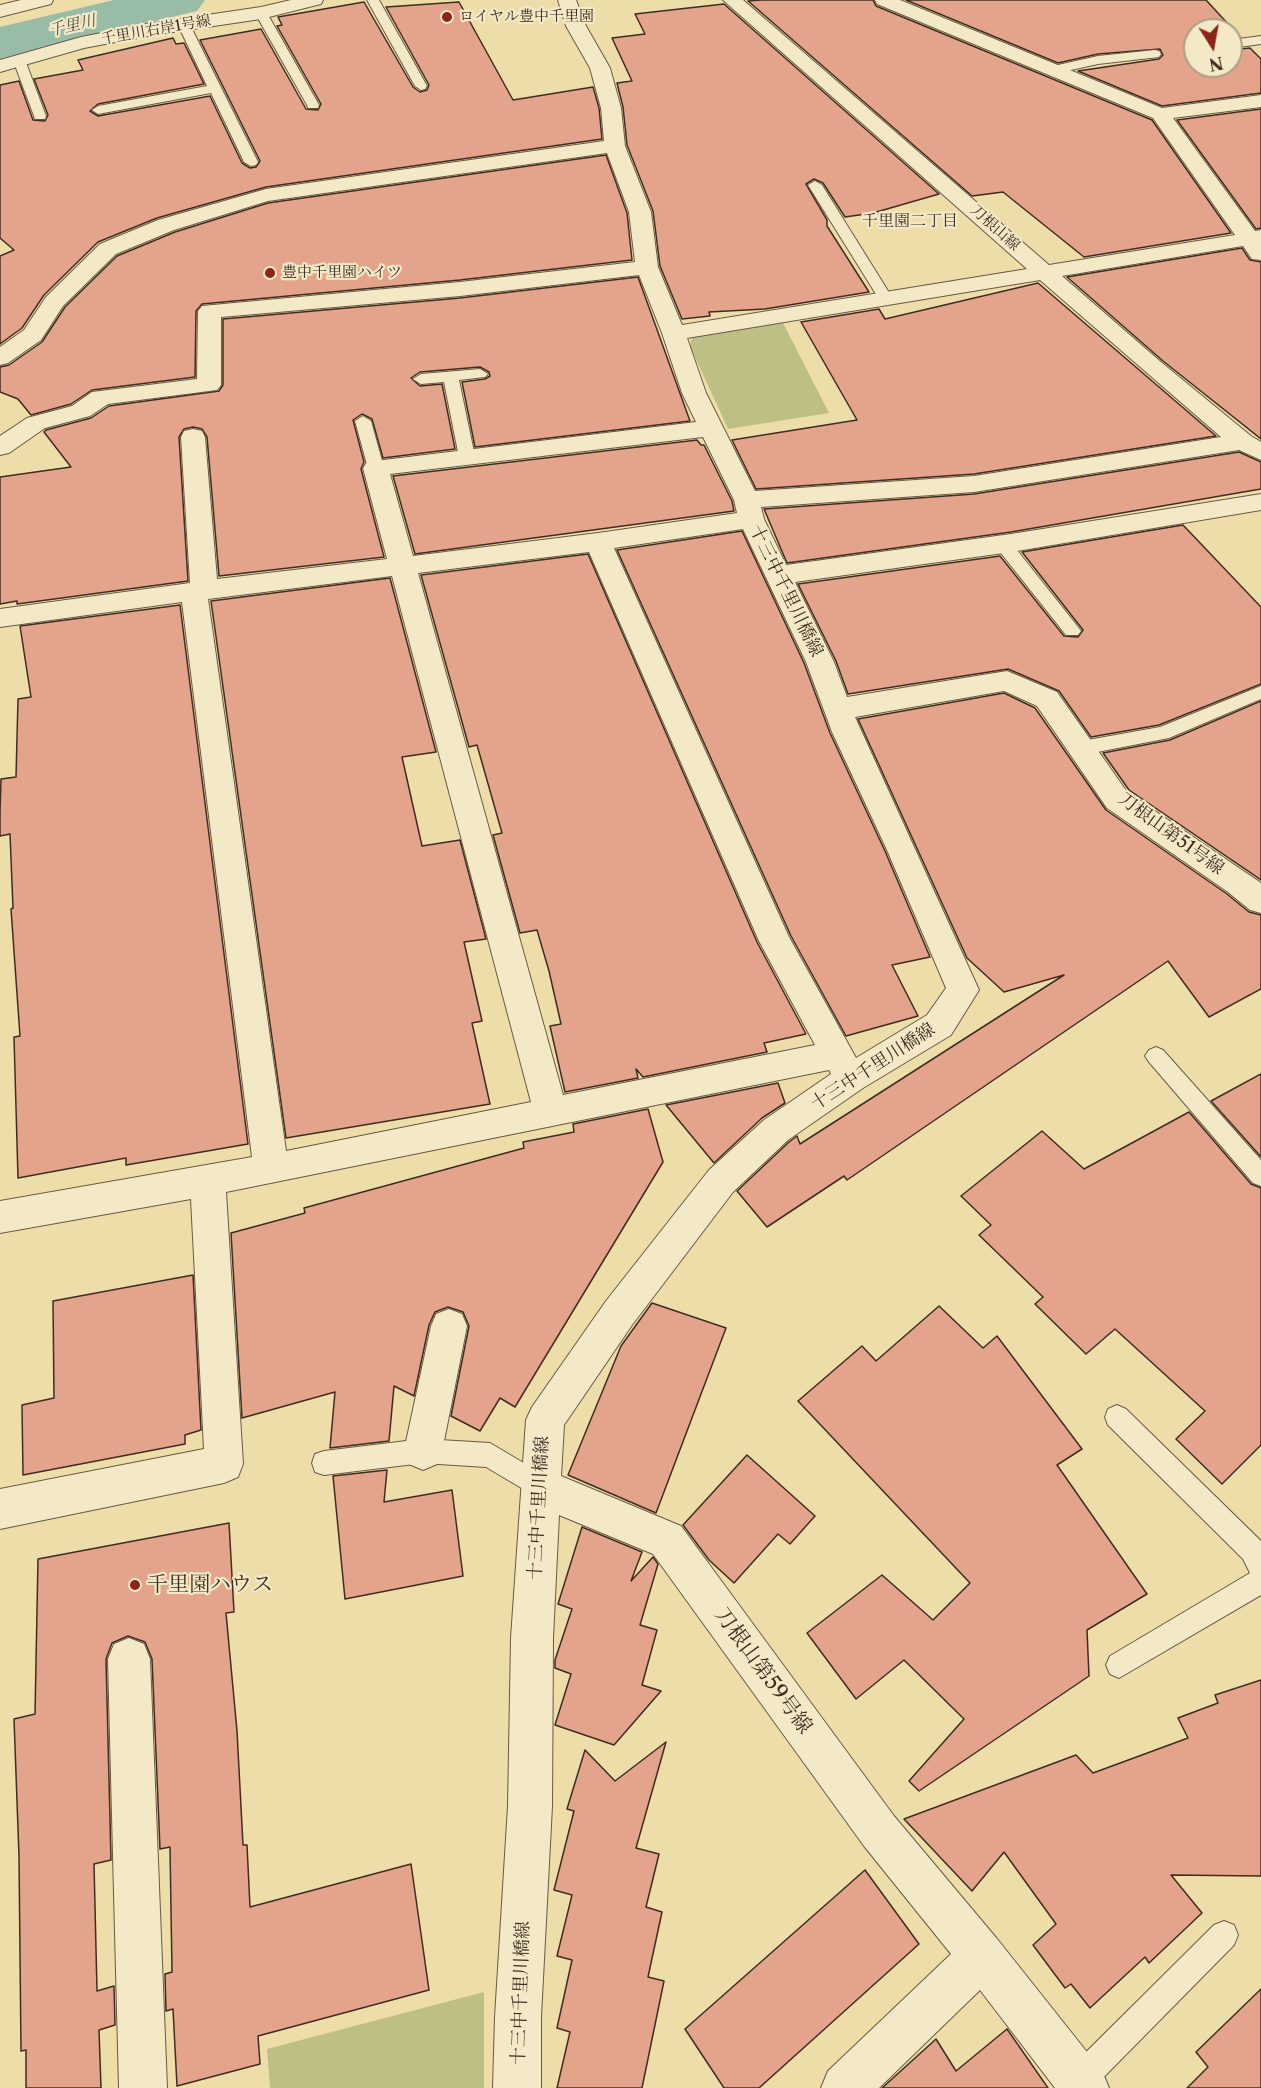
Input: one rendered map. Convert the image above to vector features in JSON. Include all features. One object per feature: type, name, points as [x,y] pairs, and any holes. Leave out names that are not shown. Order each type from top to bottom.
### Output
[{"type":"street","points":[[0,11],[44,0]]},
{"type":"street","name":"千里川右岸1号線","points":[[0,66],[81,43],[261,13],[314,0]]},
{"type":"street","name":"十三中千里川橋線","points":[[518,2088],[518,2017],[530,1806],[532,1638],[544,1420],[619,1313],[721,1181],[844,1067],[939,1025],[963,990],[907,860],[846,732],[820,662],[694,393],[674,333],[646,267],[640,212],[615,146],[611,108],[600,68],[576,26],[567,0]]},
{"type":"street","name":"刀根山線","points":[[732,0],[1044,273],[1256,449]]},
{"type":"street","points":[[884,0],[1160,114],[1261,101]]},
{"type":"street","points":[[674,333],[1044,273],[1257,244],[1160,114]]},
{"type":"street","points":[[0,358],[33,335],[54,302],[108,249],[166,225],[266,195],[615,146]]},
{"type":"street","points":[[0,447],[36,423],[81,411],[100,397],[209,385],[210,311],[460,289],[646,267]]},
{"type":"street","points":[[551,1113],[376,468],[711,428]]},
{"type":"street","points":[[193,437],[199,591],[271,1169]]},
{"type":"street","points":[[0,618],[598,542],[749,509],[1256,449]]},
{"type":"street","points":[[778,575],[1003,544],[1261,502]]},
{"type":"street","points":[[0,1217],[271,1169],[551,1113],[844,1067],[775,941],[598,542]]},
{"type":"street","name":"刀根山第51号線","points":[[839,709],[1007,681],[1047,699],[1117,800],[1239,883],[1261,901]]},
{"type":"street","points":[[0,1509],[224,1464],[208,1180]]},
{"type":"street","points":[[423,1451],[449,1326]]},
{"type":"street","name":"刀根山第59号線","points":[[540,1487],[668,1540],[879,1831],[982,1956],[1082,2085]]},
{"type":"street","points":[[129,1659],[143,2088]]},
{"type":"street","points":[[845,2088],[982,1956]]},
{"type":"lane","points":[[373,0],[421,86]]},
{"type":"lane","points":[[261,13],[313,105]]},
{"type":"lane","points":[[184,25],[250,162]]},
{"type":"lane","points":[[1243,42],[1261,40]]},
{"type":"lane","points":[[1053,70],[1098,60],[1155,54]]},
{"type":"lane","points":[[19,60],[40,116]]},
{"type":"lane","points":[[98,110],[215,88]]},
{"type":"lane","points":[[815,185],[886,299]]},
{"type":"lane","points":[[421,379],[480,375]]},
{"type":"lane","points":[[451,376],[466,457]]},
{"type":"lane","points":[[363,421],[376,468]]},
{"type":"lane","points":[[1003,544],[1072,631]]},
{"type":"lane","points":[[1082,748],[1163,733],[1261,692]]},
{"type":"lane","points":[[1156,1056],[1261,1176]]},
{"type":"lane","points":[[1117,1417],[1252,1550],[1261,1569]]},
{"type":"lane","name":"刀根山第59号線","points":[[324,1463],[423,1451],[490,1455],[540,1487]]},
{"type":"lane","points":[[1119,1665],[1261,1581]]},
{"type":"lane","points":[[1082,2085],[1224,1935]]},
{"type":"green space","points":[[783,323],[829,413],[728,429],[690,346],[692,337]]},
{"type":"green space","points":[[484,1992],[484,2088],[270,2088],[267,2049]]},
{"type":"building","points":[[873,0],[876,6],[1152,120],[1231,233],[1084,257],[1003,192],[972,196],[748,1]]},
{"type":"building","points":[[906,0],[1206,0],[1223,18],[1183,18],[1183,78],[1243,78],[1243,49],[1250,48],[1261,59],[1261,93],[1162,106],[1078,71],[1159,59],[1163,55],[1160,49],[1098,54],[1058,63]]},
{"type":"building","points":[[364,2],[413,87],[420,92],[427,90],[429,85],[386,7],[459,2],[513,100],[593,87],[599,108],[602,139],[266,187],[157,218],[98,242],[44,295],[22,328],[0,344],[0,256],[14,250],[0,238],[0,85],[19,81],[33,120],[45,121],[48,115],[34,79],[83,70],[78,60],[173,38],[176,44],[184,43],[204,84],[98,104],[90,111],[98,116],[210,96],[242,163],[250,168],[256,167],[260,161],[200,40],[261,29],[306,109],[318,110],[321,104],[277,26],[282,25],[278,17]]},
{"type":"building","points":[[724,4],[939,194],[873,213],[845,217],[823,183],[814,179],[806,184],[827,220],[827,226],[869,292],[765,309],[709,312],[710,316],[682,319],[660,266],[653,211],[627,145],[623,107],[617,83],[632,81],[612,38],[645,34],[635,14]]},
{"type":"building","points":[[1261,109],[1261,228],[1256,229],[1177,120]]},
{"type":"building","points":[[606,155],[627,213],[632,260],[460,280],[202,304],[196,311],[195,377],[92,390],[71,404],[31,415],[18,399],[0,392],[0,367],[9,365],[42,342],[65,307],[117,256],[175,232],[268,203]]},
{"type":"building","points":[[1242,248],[1250,260],[1261,262],[1261,439],[1163,361],[1067,277]]},
{"type":"building","points":[[638,277],[690,421],[475,447],[462,382],[485,379],[490,376],[489,372],[480,367],[420,372],[411,378],[420,386],[442,384],[455,449],[383,458],[372,419],[362,414],[353,420],[364,462],[361,469],[384,557],[219,576],[207,437],[202,429],[193,427],[184,429],[179,437],[188,581],[17,604],[17,601],[0,604],[0,477],[71,467],[44,432],[46,430],[91,418],[109,406],[219,391],[223,385],[223,319],[460,298]]},
{"type":"building","points":[[1038,283],[1216,436],[974,474],[756,489],[732,440],[857,420],[801,322],[879,309],[885,319]]},
{"type":"building","points":[[697,440],[704,445],[732,501],[734,511],[415,554],[393,476]]},
{"type":"building","points":[[1239,452],[1261,462],[1261,489],[1011,532],[787,563],[764,509],[974,494]]},
{"type":"building","points":[[1183,525],[1261,607],[1261,684],[1159,725],[1091,737],[1059,691],[1008,669],[848,694],[836,661],[798,584],[1000,556],[1064,636],[1078,637],[1083,630],[1022,552]]},
{"type":"building","points":[[742,531],[804,663],[830,733],[885,851],[930,957],[892,965],[918,1016],[846,1036],[791,936],[617,550]]},
{"type":"building","points":[[588,554],[757,942],[806,1034],[764,1043],[767,1052],[643,1077],[636,1069],[638,1078],[565,1092],[550,1026],[561,1024],[549,971],[537,930],[520,933],[493,835],[502,833],[477,745],[469,747],[421,575]]},
{"type":"building","points":[[390,578],[436,752],[402,757],[422,846],[460,840],[486,939],[464,942],[482,1021],[472,1023],[490,1104],[286,1138],[211,601]]},
{"type":"building","points":[[180,605],[248,1144],[126,1165],[126,1158],[18,1178],[14,1037],[20,1036],[11,909],[13,908],[10,834],[0,836],[0,812],[1,779],[16,777],[18,699],[31,697],[20,626]]},
{"type":"building","points":[[1004,693],[1035,708],[1106,810],[1227,894],[1249,912],[1261,915],[1261,989],[1209,1017],[1168,961],[847,1180],[844,1176],[767,1227],[737,1191],[789,1142],[797,1136],[800,1144],[1064,975],[1004,992],[967,958],[858,719]]},
{"type":"building","points":[[1261,701],[1261,880],[1129,790],[1103,753],[1170,740]]},
{"type":"building","points":[[1261,1074],[1261,1157],[1211,1101]]},
{"type":"building","points":[[778,1083],[785,1103],[762,1118],[714,1163],[666,1105]]},
{"type":"building","points":[[648,1109],[663,1162],[515,1407],[500,1398],[480,1431],[451,1416],[469,1326],[463,1312],[448,1307],[435,1312],[429,1325],[414,1396],[394,1386],[389,1441],[330,1448],[335,1392],[242,1418],[231,1233],[305,1213],[304,1208],[524,1148],[523,1142],[574,1132],[573,1124]]},
{"type":"building","points":[[1189,1112],[1251,1184],[1261,1188],[1261,1445],[1222,1484],[1176,1439],[1205,1411],[1115,1329],[1086,1354],[1035,1304],[1043,1297],[979,1235],[991,1225],[961,1196],[1042,1131],[1084,1169]]},
{"type":"building","points":[[193,1275],[201,1430],[185,1435],[185,1444],[23,1475],[22,1405],[54,1398],[53,1301]]},
{"type":"building","points":[[652,1303],[726,1328],[656,1513],[568,1475],[621,1346]]},
{"type":"building","points":[[939,1306],[983,1348],[997,1336],[1082,1449],[1057,1465],[1147,1594],[1087,1630],[1089,1676],[919,1791],[909,1781],[964,1719],[904,1660],[856,1699],[807,1633],[882,1575],[933,1620],[970,1583],[798,1401],[862,1346],[876,1361]]},
{"type":"building","points":[[747,1455],[815,1516],[790,1544],[778,1534],[734,1583],[709,1560],[683,1525]]},
{"type":"building","points":[[387,1470],[384,1502],[452,1490],[463,1576],[345,1599],[333,1476]]},
{"type":"building","points":[[229,1523],[234,1612],[226,1613],[237,1731],[243,1845],[247,1845],[250,1907],[411,1864],[429,1990],[258,2036],[260,2064],[177,2086],[173,2009],[166,2011],[165,1974],[172,1972],[170,1847],[160,1849],[152,1659],[145,1642],[128,1636],[112,1643],[106,1659],[111,1860],[94,1864],[97,1991],[114,1986],[115,2025],[99,2030],[101,2088],[26,2088],[26,2050],[21,2051],[19,1856],[14,1719],[35,1714],[38,1559]]},
{"type":"building","points":[[582,1527],[642,1552],[631,1581],[653,1557],[658,1564],[640,1625],[657,1630],[642,1685],[661,1691],[614,1745],[555,1725],[571,1674],[555,1668],[555,1660],[572,1609],[558,1604]]},
{"type":"building","points":[[1261,1680],[1261,1876],[1171,1875],[1202,1913],[1149,1963],[1145,1957],[1090,2008],[1071,1984],[1065,1988],[1033,1945],[1056,1924],[1004,1852],[972,1891],[904,1819],[1076,1755],[1093,1773],[1188,1738],[1178,1718],[1218,1703],[1215,1695]]},
{"type":"building","points":[[666,1742],[636,1848],[659,1854],[646,1907],[662,1912],[648,1977],[664,1981],[642,2088],[557,2088],[570,2032],[557,2028],[572,1960],[557,1956],[572,1895],[554,1890],[574,1811],[567,1809],[585,1750],[615,1781]]},
{"type":"building","points":[[865,1870],[919,1944],[759,2088],[724,2088],[685,2029]]},
{"type":"building","points":[[1261,1989],[1261,2088],[1187,2088],[1208,2067],[1196,2052]]},
{"type":"building","points":[[1007,2029],[1048,2088],[882,2088],[936,2039],[956,2071]]},
{"type":"waterway","name":"千里川","points":[[0,43],[179,0]]},
{"type":"place","name":"ロイヤル豊中千里園","points":[[447,17]]},
{"type":"place","name":"豊中千里園ハイツ","points":[[270,273]]},
{"type":"place","name":"千里園ハウス","points":[[135,1585]]},
{"type":"district","name":"千里園二丁目","points":[[910,221]]}]
